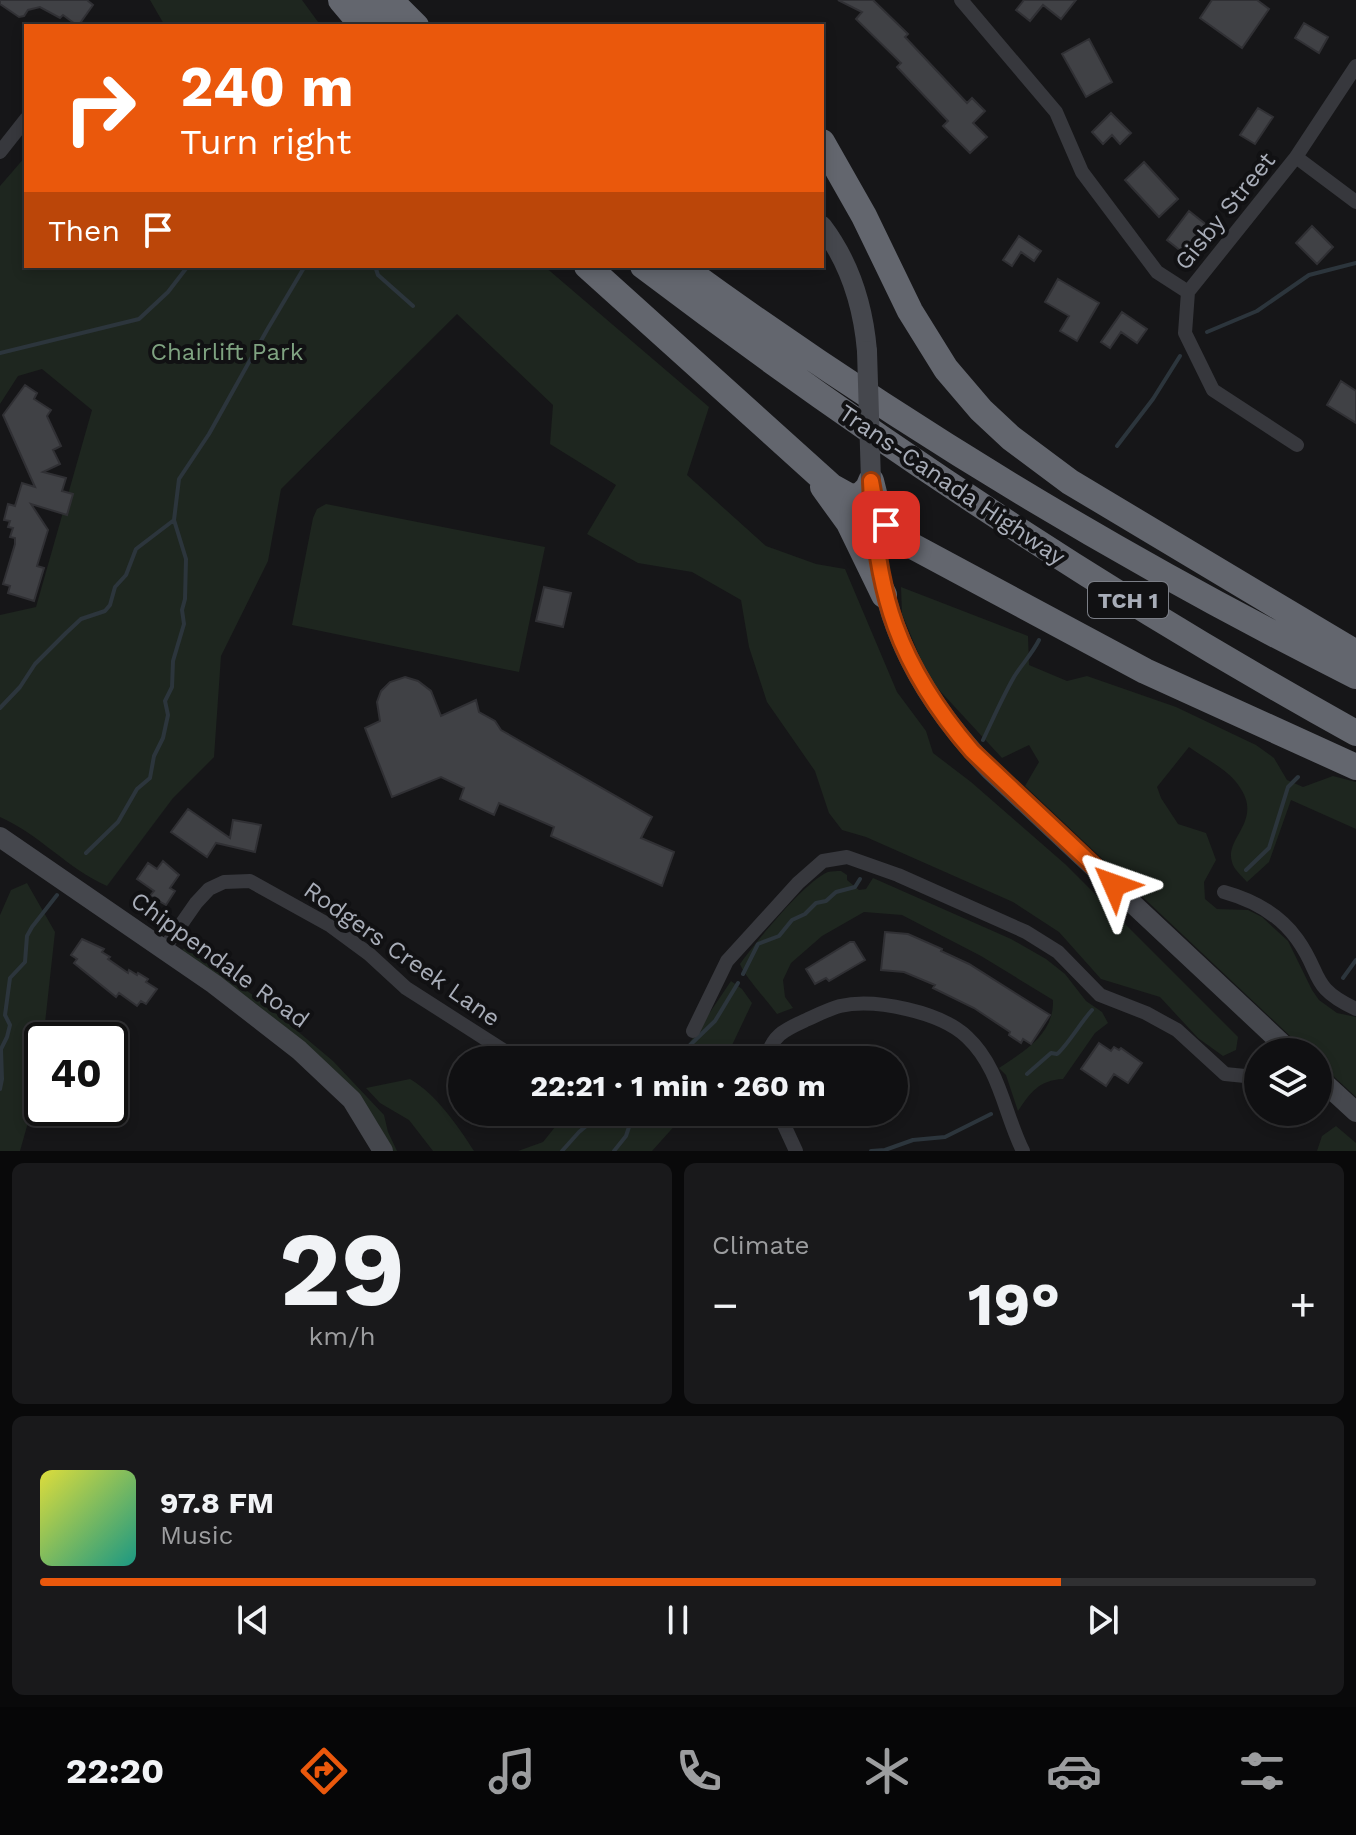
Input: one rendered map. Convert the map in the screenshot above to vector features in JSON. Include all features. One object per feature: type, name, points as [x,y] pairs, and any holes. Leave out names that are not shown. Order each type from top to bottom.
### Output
[{"type":"highway","points":[[328,0],[345,24]]},
{"type":"highway","points":[[341,0],[361,24]]},
{"type":"highway","points":[[367,0],[388,24]]},
{"type":"highway","points":[[390,0],[414,24]]},
{"type":"highway","points":[[824,146],[864,216],[910,311],[946,369],[981,410],[1011,438],[1070,482],[1356,653]]},
{"type":"highway","points":[[589,268],[831,486],[849,496],[859,497],[871,481]]},
{"type":"highway","name":"Trans-Canada Highway","points":[[646,268],[840,411],[991,513],[1179,631],[1356,733]]},
{"type":"highway","name":"Trans-Canada Highway","points":[[684,268],[802,352],[992,474],[1156,569],[1356,676]]},
{"type":"highway","points":[[798,456],[849,523],[884,595]]},
{"type":"highway","points":[[871,481],[875,503],[886,525],[903,541],[933,559],[1145,671],[1356,767]]},
{"type":"highway","points":[[884,595],[885,569],[895,557],[909,554],[933,559]]},
{"type":"street","points":[[961,0],[1056,112],[1082,172],[1157,272],[1188,292]]},
{"type":"street","name":"Gisby Street","points":[[1297,445],[1213,390],[1185,333],[1188,292],[1296,157],[1356,66]]},
{"type":"street","points":[[0,152],[24,122]]},
{"type":"street","points":[[1296,157],[1356,202]]},
{"type":"street","points":[[824,229],[846,263],[864,319],[874,536],[884,595],[898,637],[922,684],[972,751],[1272,1038]]},
{"type":"street","name":"Chippendale Road","points":[[0,837],[239,1002],[321,1068],[358,1108],[383,1151]]},
{"type":"street","points":[[693,1031],[727,961],[797,884],[823,861],[847,857],[898,875],[1026,932],[1058,952],[1100,995],[1146,1013],[1177,1030],[1225,1074],[1244,1076]]},
{"type":"street","name":"Rodgers Creek Lane","points":[[164,949],[209,889],[224,882],[250,881],[331,926],[369,954],[406,988],[497,1046]]},
{"type":"street","points":[[1224,892],[1251,900],[1280,920],[1298,939],[1323,988],[1336,1000],[1356,1009]]},
{"type":"street","points":[[771,1046],[781,1031],[842,1006],[889,1006],[936,1019],[967,1036],[987,1061],[1023,1151]]},
{"type":"street","points":[[1332,1090],[1356,1112]]},
{"type":"street","points":[[784,1126],[796,1151]]},
{"type":"green space","points":[[150,0],[302,0],[320,24],[164,24]]},
{"type":"green space","name":"Chairlift Park","points":[[24,158],[24,268],[546,268],[709,407],[687,475],[766,546],[816,564],[845,569],[897,692],[926,731],[933,753],[1065,864],[1238,1037],[1236,1050],[1223,1056],[1198,1038],[1160,997],[1101,979],[1059,932],[1013,902],[866,837],[842,830],[829,813],[815,771],[767,702],[749,647],[741,600],[692,572],[638,563],[587,534],[616,485],[550,444],[553,405],[457,314],[281,489],[268,561],[221,656],[214,757],[173,798],[107,886],[0,817],[0,615],[36,607],[92,410],[42,369],[18,376],[0,404],[0,186]]},
{"type":"green space","points":[[326,504],[545,547],[519,672],[292,625],[313,518],[317,509]]},
{"type":"green space","points":[[901,587],[1028,636],[1029,665],[1067,681],[1087,676],[1176,707],[1256,745],[1274,758],[1287,780],[1303,787],[1333,776],[1356,782],[1356,829],[1291,800],[1269,862],[1247,882],[1232,862],[1233,845],[1246,819],[1247,809],[1246,798],[1235,780],[1189,747],[1157,787],[1178,824],[1206,833],[1216,860],[1204,882],[1205,899],[1217,909],[1248,910],[1262,917],[1288,941],[1319,1000],[1337,1013],[1356,1017],[1356,1097],[1332,1075],[1332,1038],[1292,1038],[1025,786],[1039,762],[1029,745],[1002,758],[929,679],[902,614]]},
{"type":"green space","points":[[841,871],[859,890],[866,889],[873,878],[1011,939],[1065,974],[1086,1001],[1102,1012],[1108,1023],[1095,1033],[1063,1079],[1036,1089],[1018,1111],[1006,1075],[999,1068],[1036,1041],[1048,1023],[1053,1000],[981,956],[902,915],[864,912],[822,936],[791,963],[783,980],[785,997],[793,1008],[777,1014],[740,964],[806,888],[828,872]]},
{"type":"green space","points":[[27,883],[55,932],[45,1022],[24,1022],[24,1126],[27,1126],[20,1151],[0,1151],[0,915],[11,890]]},
{"type":"green space","points":[[186,948],[264,1003],[333,1061],[384,1115],[397,1151],[393,1151],[377,1122],[185,953],[182,949]]},
{"type":"green space","points":[[731,981],[742,989],[752,1003],[732,1046],[687,1046]]},
{"type":"green space","points":[[410,1079],[420,1085],[448,1114],[448,1126],[457,1126],[474,1151],[433,1151],[409,1120],[380,1103],[366,1088]]},
{"type":"green space","points":[[556,1126],[674,1126],[652,1151],[518,1151],[543,1142]]},
{"type":"green space","points":[[1336,1126],[1356,1143],[1356,1151],[1317,1151],[1322,1136]]},
{"type":"building","points":[[0,0],[87,0],[93,5],[79,24],[75,24],[63,15],[60,18],[40,7],[28,10],[19,17],[0,4]]},
{"type":"building","points":[[838,0],[873,0],[908,34],[905,37],[967,103],[972,98],[985,111],[973,123],[987,137],[970,153],[943,126],[948,121],[897,67],[901,63],[856,19],[862,12]]},
{"type":"building","points":[[1024,0],[1076,0],[1061,19],[1043,5],[1030,21],[1016,10]]},
{"type":"building","points":[[1212,0],[1257,0],[1269,9],[1242,48],[1200,18]]},
{"type":"building","points":[[1304,23],[1328,37],[1319,53],[1295,38]]},
{"type":"building","points":[[1089,39],[1112,82],[1086,97],[1062,54]]},
{"type":"building","points":[[1258,108],[1273,117],[1255,144],[1240,135]]},
{"type":"building","points":[[1111,113],[1131,133],[1120,144],[1112,135],[1103,144],[1092,132]]},
{"type":"building","points":[[1144,162],[1178,199],[1159,217],[1125,180]]},
{"type":"building","points":[[1189,211],[1213,230],[1191,259],[1167,240]]},
{"type":"building","points":[[1312,226],[1333,247],[1317,264],[1296,243]]},
{"type":"building","points":[[1019,236],[1041,251],[1034,261],[1021,252],[1012,266],[1003,260]]},
{"type":"building","points":[[1058,279],[1099,303],[1077,341],[1060,331],[1069,316],[1045,302]]},
{"type":"building","points":[[1122,312],[1147,329],[1137,343],[1121,332],[1110,348],[1101,342]]},
{"type":"building","points":[[1341,381],[1356,391],[1356,423],[1327,405]]},
{"type":"building","points":[[25,385],[37,393],[34,399],[51,410],[47,416],[61,446],[53,450],[60,464],[43,472],[66,478],[62,491],[73,494],[67,515],[31,504],[48,530],[37,566],[44,568],[34,601],[8,593],[10,586],[3,584],[15,544],[15,538],[10,537],[13,528],[8,527],[10,521],[4,520],[8,504],[15,506],[22,483],[35,487],[3,415]]},
{"type":"building","points":[[544,587],[571,593],[563,627],[536,621]]},
{"type":"building","points":[[405,677],[418,681],[431,691],[441,716],[476,700],[479,712],[495,721],[501,730],[652,817],[641,838],[674,852],[662,886],[551,836],[554,827],[499,803],[494,815],[460,799],[464,788],[441,777],[392,797],[365,728],[380,721],[377,702],[381,691],[390,682]]},
{"type":"building","points":[[188,809],[230,838],[233,820],[261,825],[255,852],[216,843],[207,857],[171,832]]},
{"type":"building","points":[[163,861],[179,875],[170,888],[175,891],[166,905],[150,896],[154,891],[137,879],[148,863],[157,869]]},
{"type":"building","points":[[885,932],[908,934],[942,949],[1050,1015],[1031,1044],[1023,1039],[1021,1043],[974,1008],[933,988],[935,985],[904,972],[881,970]]},
{"type":"building","points":[[82,939],[104,949],[102,952],[110,957],[108,959],[128,973],[129,970],[148,979],[146,982],[157,989],[146,1004],[141,1001],[137,1006],[119,993],[116,997],[74,963],[77,959],[71,955]]},
{"type":"building","points":[[854,942],[865,960],[829,981],[826,978],[815,984],[806,969]]},
{"type":"building","points":[[1099,1043],[1111,1051],[1114,1047],[1121,1048],[1142,1063],[1128,1083],[1114,1074],[1106,1086],[1081,1069]]},
{"type":"waterway","points":[[1207,332],[1257,311],[1309,275],[1356,263]]},
{"type":"waterway","points":[[0,353],[139,319],[168,292],[186,268]]},
{"type":"waterway","points":[[0,708],[20,687],[35,664],[81,619],[105,611],[115,587],[126,575],[136,549],[174,520],[179,479],[209,434],[304,268]]},
{"type":"waterway","points":[[376,268],[378,275],[413,306]]},
{"type":"waterway","points":[[1117,446],[1153,399],[1180,356]]},
{"type":"waterway","points":[[86,853],[118,822],[137,789],[150,778],[154,756],[163,738],[168,715],[165,701],[172,687],[173,661],[184,624],[182,610],[186,559],[174,520]]},
{"type":"waterway","points":[[983,740],[1014,677],[1039,640]]},
{"type":"waterway","points":[[1246,870],[1269,848],[1288,787],[1298,777]]},
{"type":"waterway","points":[[743,974],[758,944],[779,936],[792,920],[805,914],[816,903],[826,901],[836,892],[855,887],[860,879]]},
{"type":"waterway","points":[[0,1089],[1,1049],[10,1025],[5,1015],[10,978],[25,962],[27,936],[32,927],[57,895]]},
{"type":"waterway","points":[[1343,978],[1356,960]]},
{"type":"waterway","points":[[689,1046],[715,1021],[738,983]]},
{"type":"waterway","points":[[1027,1074],[1051,1053],[1057,1054],[1092,1010]]},
{"type":"waterway","points":[[871,1151],[885,1150],[913,1140],[945,1137],[991,1114]]},
{"type":"waterway","points":[[562,1151],[586,1126]]},
{"type":"waterway","points":[[614,1151],[630,1126]]},
{"type":"route","points":[[886,525],[875,503],[871,481],[874,536],[884,595],[898,637],[922,684],[952,728],[991,771],[1114,885]]}]
